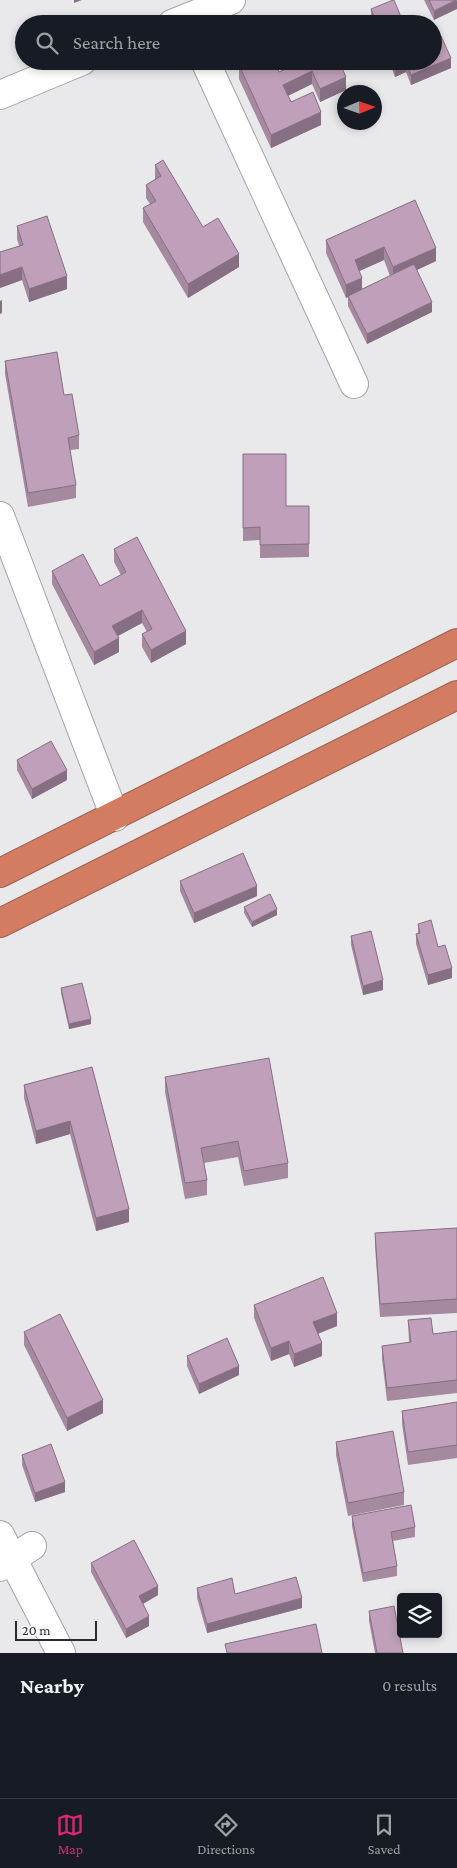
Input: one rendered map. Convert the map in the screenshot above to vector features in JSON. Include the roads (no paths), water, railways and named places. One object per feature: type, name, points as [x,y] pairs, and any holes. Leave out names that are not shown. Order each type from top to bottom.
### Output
[{"type":"highway","points":[[0,873],[115,817],[457,643]]},
{"type":"highway","points":[[0,923],[457,695]]},
{"type":"street","points":[[197,15],[232,0]]},
{"type":"street","points":[[0,95],[60,70]]},
{"type":"street","points":[[208,70],[354,384]]},
{"type":"street","points":[[0,516],[115,817]]},
{"type":"street","points":[[11,1552],[62,1653]]}]
